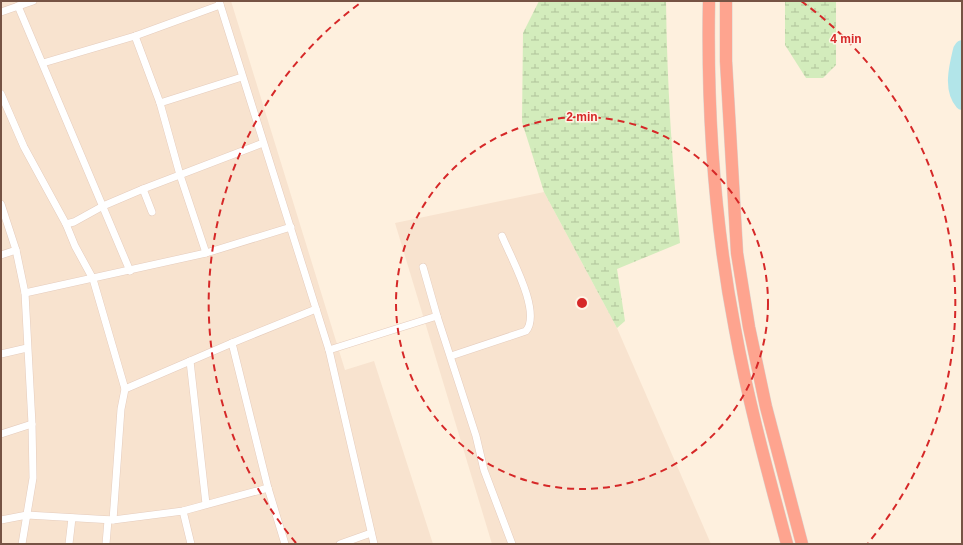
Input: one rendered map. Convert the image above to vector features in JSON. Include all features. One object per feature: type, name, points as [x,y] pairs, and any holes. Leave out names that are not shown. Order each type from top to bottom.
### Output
[{"type":"highway","points":[[709,1],[708,56],[711,148],[721,244],[736,337],[787,544]]},
{"type":"highway","points":[[726,1],[726,61],[737,253],[749,326],[766,407],[802,544]]},
{"type":"street","points":[[1,12],[32,1]]},
{"type":"street","points":[[43,63],[135,36],[219,3],[329,350],[374,544]]},
{"type":"street","points":[[18,6],[130,271]]},
{"type":"street","points":[[135,36],[160,103],[180,175],[206,253]]},
{"type":"street","points":[[160,103],[242,77]]},
{"type":"street","points":[[1,94],[24,147],[66,224],[75,246],[93,279],[125,390],[121,409],[111,520],[106,544]]},
{"type":"street","points":[[66,224],[74,222],[103,206],[143,189],[263,143]]},
{"type":"street","points":[[143,189],[152,212]]},
{"type":"street","points":[[1,204],[16,250],[25,292],[32,424],[33,478],[22,544]]},
{"type":"street","points":[[25,292],[93,279],[206,253],[291,227]]},
{"type":"street","points":[[451,356],[526,331],[529,328],[531,322],[529,298],[502,236]]},
{"type":"street","points":[[1,255],[16,250]]},
{"type":"street","points":[[423,267],[437,316],[476,436],[484,470],[512,544]]},
{"type":"street","points":[[125,390],[232,342],[316,309]]},
{"type":"street","points":[[329,350],[437,316]]},
{"type":"street","points":[[232,342],[268,488],[285,544]]},
{"type":"street","points":[[1,354],[27,348]]},
{"type":"street","points":[[190,361],[206,504]]},
{"type":"street","points":[[1,434],[32,424]]},
{"type":"street","points":[[1,520],[27,515],[111,520],[183,511],[268,488]]},
{"type":"street","points":[[183,511],[191,544]]},
{"type":"street","points":[[70,544],[72,518]]},
{"type":"street","points":[[340,544],[371,533]]},
{"type":"shaded area","points":[[1,1],[231,1],[345,370],[374,361],[433,544],[1,544]]},
{"type":"shaded area","points":[[544,192],[617,328],[711,544],[492,544],[395,223]]},
{"type":"green space","points":[[539,1],[666,1],[670,122],[680,243],[617,269],[625,321],[617,328],[544,192],[522,122],[523,33]]},
{"type":"green space","points":[[785,1],[836,1],[836,65],[823,78],[806,78],[785,45]]},
{"type":"waterway","points":[[962,47],[958,57],[955,78],[956,91],[962,103]]}]
